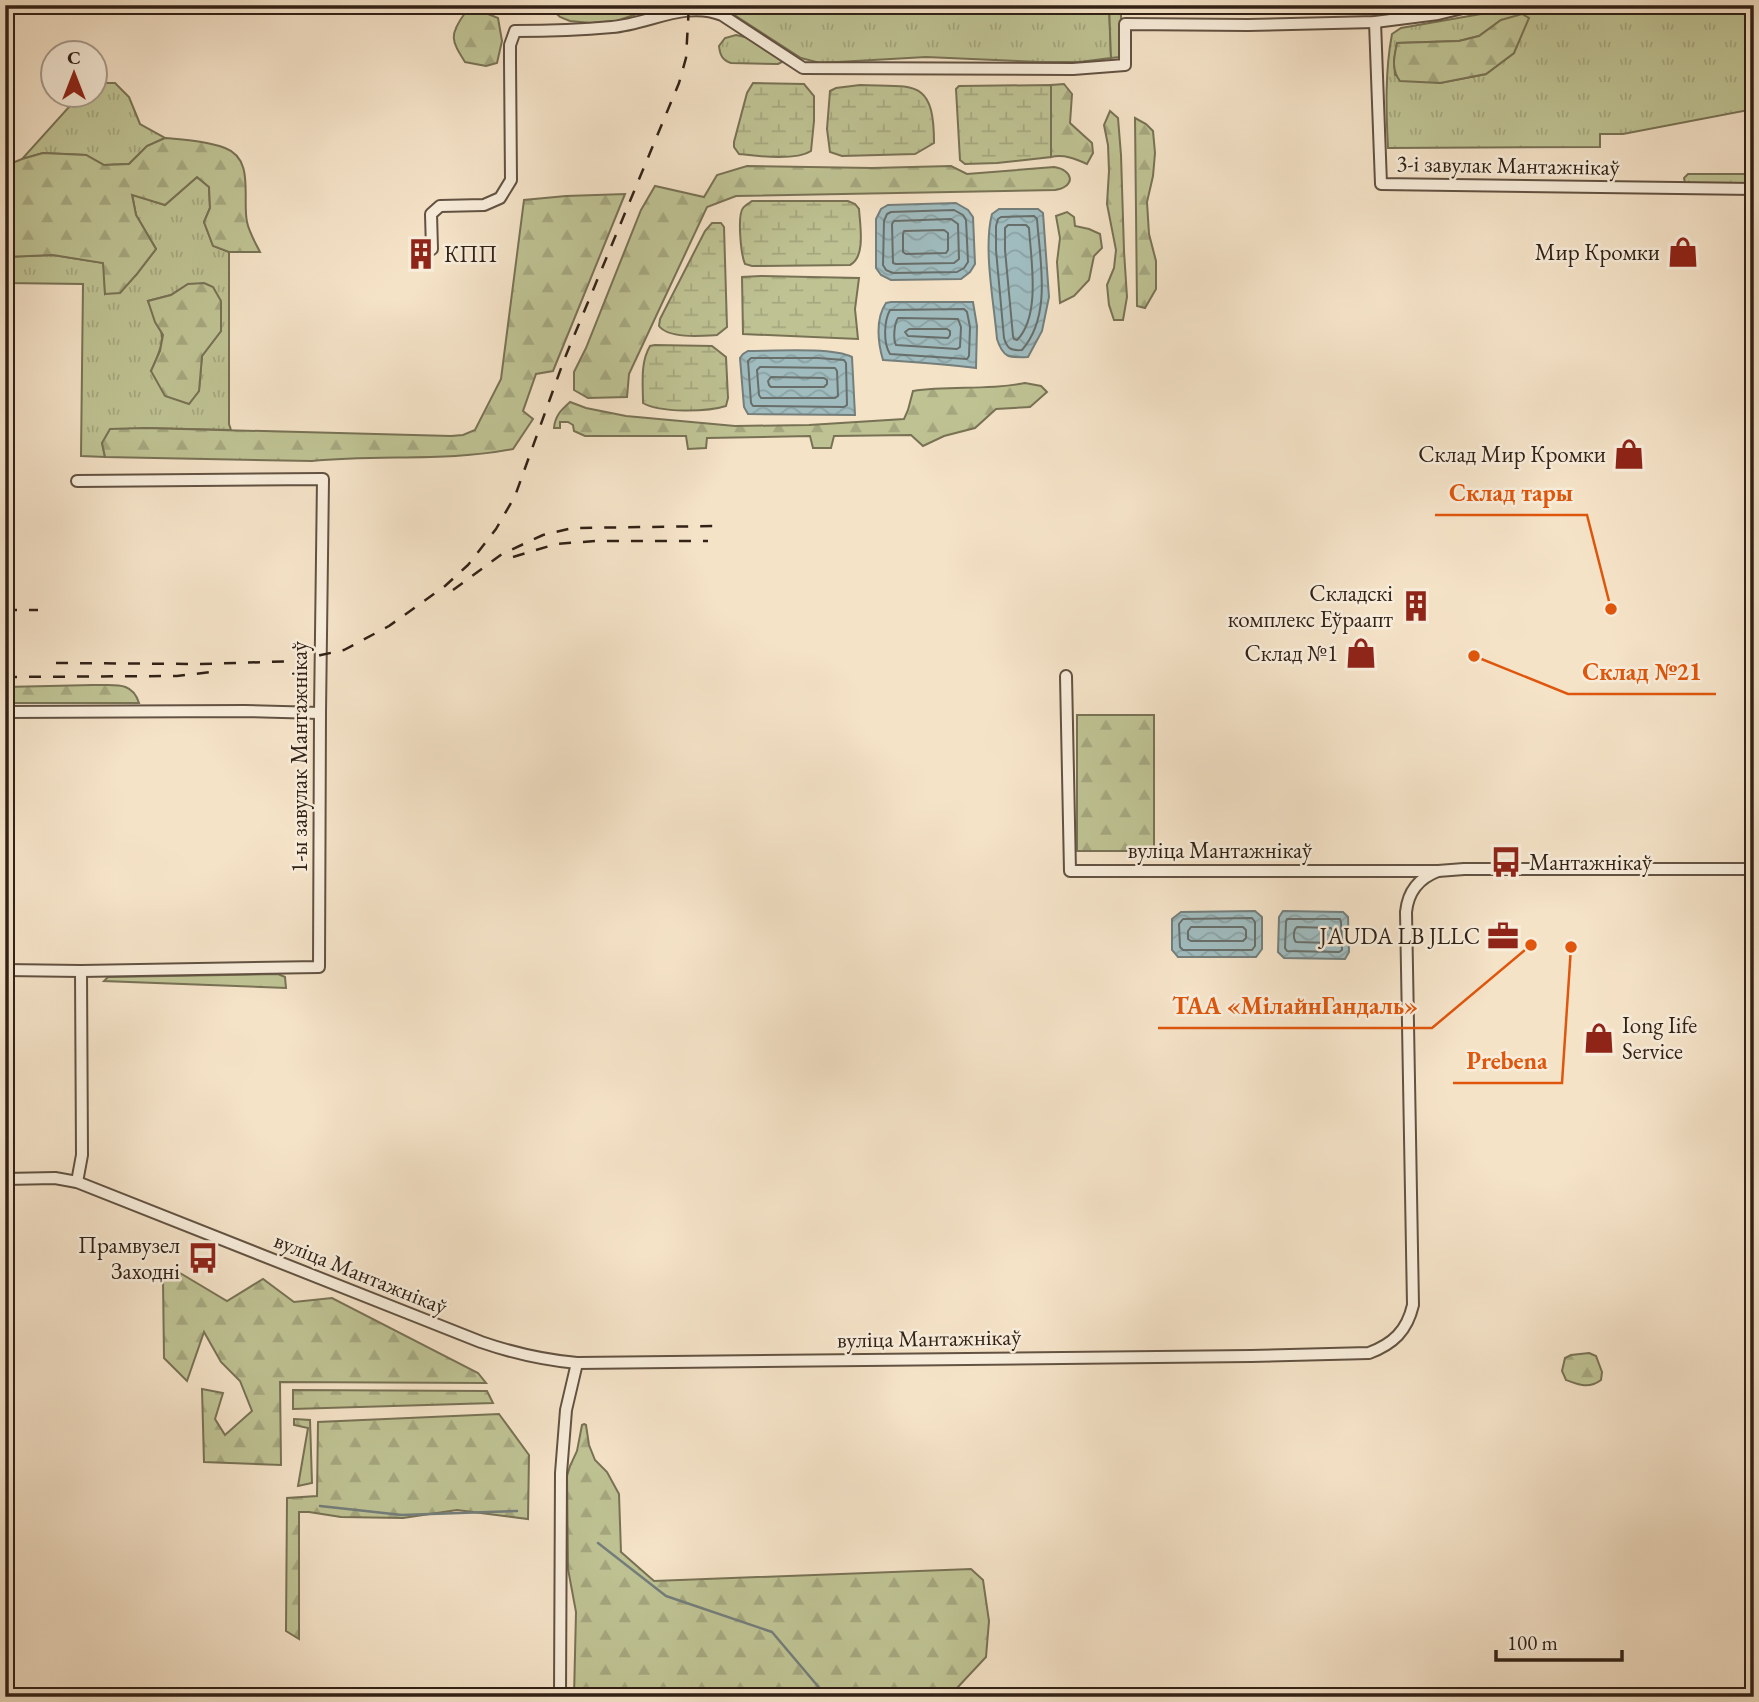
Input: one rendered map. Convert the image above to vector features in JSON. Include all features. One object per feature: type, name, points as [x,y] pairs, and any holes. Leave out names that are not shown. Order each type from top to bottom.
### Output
[{"type":"street","points":[[432,249],[431,214],[440,206],[484,205],[500,198],[511,180],[510,45],[515,31],[637,24],[659,15],[689,8],[712,10],[722,15],[803,68],[1073,69],[1125,65],[1125,24],[1375,22],[1438,14],[1475,5]]},
{"type":"street","name":"3-і завулак Мантажнікаў","points":[[1375,22],[1381,184],[1754,189]]},
{"type":"street","name":"1-ы завулак Мантажнікаў","points":[[5,970],[319,967],[323,479],[77,481]]},
{"type":"street","name":"вуліца Мантажнікаў","points":[[1066,676],[1070,871],[1754,869]]},
{"type":"street","points":[[5,712],[320,713]]},
{"type":"street","points":[[1393,871],[1403,881],[1408,899]]},
{"type":"street","points":[[1408,899],[1419,883],[1438,871]]},
{"type":"street","name":"вуліца Мантажнікаў","points":[[5,1179],[55,1178],[77,1182],[481,1342],[548,1360],[577,1363],[1369,1353],[1393,1342],[1405,1328],[1413,1306],[1406,912],[1408,899]]},
{"type":"street","points":[[77,1182],[82,1156],[81,971]]},
{"type":"street","points":[[560,1697],[562,1462],[566,1410],[577,1363]]},
{"type":"green space","points":[[547,5],[689,5],[649,10],[616,21],[591,23],[560,17]]},
{"type":"green space","points":[[1109,5],[1111,58],[1079,62],[1040,62],[926,57],[820,63],[801,58],[725,9],[708,6]]},
{"type":"green space","points":[[1109,5],[1120,5],[1124,51],[1120,57],[1111,58]]},
{"type":"green space","points":[[1514,5],[1754,5],[1754,109],[1623,134],[1600,134],[1600,147],[1388,148],[1388,62],[1392,34],[1401,28],[1498,11]],"holes":[[[1501,20],[1514,53],[1486,74],[1440,83],[1395,75],[1397,43],[1459,41],[1479,36]]]},
{"type":"green space","points":[[483,12],[498,18],[502,41],[497,63],[486,66],[465,62],[454,38],[456,27],[465,13]]},
{"type":"green space","points":[[1522,14],[1529,18],[1514,53],[1486,74],[1440,83],[1400,81],[1395,72],[1397,43],[1459,41],[1479,36],[1501,20]]},
{"type":"green space","points":[[736,35],[749,38],[782,62],[731,63],[725,60],[719,46],[725,38]]},
{"type":"green space","points":[[108,83],[115,83],[129,97],[140,124],[165,138],[147,146],[129,164],[104,165],[86,155],[43,153],[22,159],[68,108],[108,108]]},
{"type":"green space","points":[[753,83],[804,84],[814,96],[811,151],[786,157],[739,154],[734,142],[747,93]]},
{"type":"green space","points":[[1064,84],[1072,94],[1070,123],[1092,143],[1093,153],[1087,164],[1065,157],[1051,157],[1051,85]]},
{"type":"green space","points":[[860,85],[907,87],[917,90],[925,97],[930,107],[934,143],[915,154],[842,156],[830,152],[827,129],[830,91]]},
{"type":"green space","points":[[1051,85],[1051,157],[997,163],[965,164],[960,160],[956,89],[959,86]]},
{"type":"green space","points":[[1110,111],[1118,118],[1121,155],[1127,297],[1123,320],[1114,320],[1107,285],[1114,268],[1116,250],[1107,204],[1109,171],[1104,125]]},
{"type":"green space","points":[[1135,118],[1153,131],[1155,153],[1147,202],[1149,234],[1156,261],[1156,289],[1145,308],[1137,306]]},
{"type":"green space","points":[[165,138],[210,144],[234,153],[244,170],[248,226],[260,252],[229,252],[213,246],[204,222],[210,208],[209,187],[197,177],[165,205],[132,195],[136,215],[156,249],[120,293],[105,294],[103,263],[53,255],[5,257],[5,166],[43,153],[86,155],[104,165],[129,164],[147,146]]},
{"type":"green space","points":[[747,166],[951,166],[967,174],[1054,167],[1066,171],[1070,178],[1067,186],[1055,190],[736,196],[707,207],[629,374],[627,397],[588,398],[574,390],[574,372],[641,210],[655,186],[704,197],[717,175]]},
{"type":"green space","points":[[1688,174],[1754,174],[1754,185],[1688,185],[1684,178]]},
{"type":"green space","points":[[197,177],[209,187],[210,208],[204,222],[213,245],[229,252],[231,430],[144,428],[102,443],[105,457],[81,456],[83,284],[5,283],[5,257],[53,255],[104,263],[105,294],[136,275],[156,249],[136,215],[132,194],[165,205]],"holes":[[[188,284],[221,331],[202,356],[199,390],[151,371],[160,350],[162,336],[148,301],[171,295]]]},
{"type":"green space","points":[[625,194],[553,371],[536,374],[523,411],[533,419],[513,449],[439,457],[312,461],[105,457],[102,443],[110,429],[451,436],[475,430],[501,379],[524,200]]},
{"type":"green space","points":[[752,201],[848,201],[855,204],[859,209],[861,232],[860,248],[855,261],[850,265],[745,264],[740,219],[743,208]]},
{"type":"green space","points":[[1067,212],[1074,217],[1075,226],[1100,234],[1102,248],[1094,256],[1089,280],[1074,296],[1060,303],[1057,262],[1060,238],[1056,216]]},
{"type":"green space","points":[[712,223],[721,223],[724,227],[727,327],[717,335],[686,336],[670,333],[659,326],[660,319],[705,231]]},
{"type":"green space","points":[[742,277],[859,278],[855,309],[858,339],[743,334]]},
{"type":"green space","points":[[204,283],[213,287],[221,301],[221,331],[202,356],[199,391],[189,404],[165,396],[151,371],[160,351],[163,335],[148,301],[171,295],[188,284]]},
{"type":"green space","points":[[650,346],[712,346],[726,357],[726,406],[684,410],[660,409],[643,403],[645,359]]},
{"type":"green space","points":[[1025,383],[1041,386],[1047,392],[1030,407],[996,409],[975,428],[944,436],[923,446],[911,435],[834,436],[831,448],[813,448],[810,436],[707,438],[706,448],[688,449],[686,436],[585,436],[574,431],[573,425],[568,422],[560,422],[560,428],[554,428],[559,414],[570,402],[626,416],[735,426],[809,425],[904,419],[913,391]]},
{"type":"green space","points":[[5,687],[127,687],[139,703],[5,703]]},
{"type":"green space","points":[[1077,715],[1154,715],[1154,851],[1077,851]]},
{"type":"green space","points":[[278,974],[285,977],[286,988],[104,981],[108,977]]},
{"type":"green space","points":[[180,1273],[227,1301],[263,1279],[294,1302],[332,1298],[478,1373],[486,1383],[280,1382],[281,1465],[204,1462],[202,1389],[223,1393],[215,1419],[225,1435],[252,1411],[240,1381],[221,1362],[204,1332],[187,1381],[164,1358],[163,1280]]},
{"type":"green space","points":[[1589,1353],[1596,1356],[1602,1372],[1601,1380],[1580,1385],[1566,1380],[1562,1371],[1565,1358]]},
{"type":"green space","points":[[293,1390],[487,1391],[493,1403],[293,1409]]},
{"type":"green space","points":[[499,1414],[529,1455],[528,1519],[457,1510],[403,1518],[341,1517],[299,1512],[299,1639],[286,1631],[287,1498],[317,1496],[318,1422]]},
{"type":"green space","points":[[294,1419],[310,1420],[312,1483],[298,1486],[308,1428],[294,1425]]},
{"type":"green space","points":[[584,1424],[595,1460],[607,1472],[619,1494],[621,1552],[654,1581],[971,1569],[983,1580],[989,1621],[986,1657],[957,1688],[956,1697],[574,1697],[576,1612],[568,1569],[567,1476]]},
{"type":"water","points":[[956,203],[968,210],[973,217],[975,264],[970,272],[961,279],[891,280],[881,275],[876,268],[876,219],[881,209],[888,205]]},
{"type":"water","points":[[999,209],[1038,209],[1043,213],[1049,297],[1042,331],[1028,357],[1008,356],[997,339],[989,243],[992,214]]},
{"type":"water","points":[[973,302],[977,326],[976,368],[883,360],[879,339],[880,316],[886,303]]},
{"type":"water","points":[[748,351],[817,351],[852,357],[855,415],[748,414],[744,407],[740,358]]},
{"type":"water","points":[[1255,911],[1262,917],[1262,949],[1256,957],[1178,957],[1172,950],[1172,919],[1181,912]]},
{"type":"water","points":[[1283,911],[1343,912],[1348,917],[1349,952],[1345,959],[1284,958],[1278,952],[1279,917]]},
{"type":"waterway","points":[[320,1506],[402,1515],[517,1511]]},
{"type":"waterway","points":[[598,1543],[666,1596],[772,1632],[827,1697]]},
{"type":"railway","points":[[56,663],[201,664],[301,661],[344,650],[389,626],[445,586],[468,565],[496,529],[515,496],[564,360],[679,83],[686,58],[689,5]]},
{"type":"railway","points":[[453,590],[502,554],[543,535],[573,528],[720,526]]},
{"type":"railway","points":[[513,557],[556,544],[595,541],[708,541]]},
{"type":"railway","points":[[5,610],[38,610]]},
{"type":"railway","points":[[5,677],[177,676],[211,672]]},
{"type":"place","name":"Мир Кромки","points":[[1683,252]]},
{"type":"place","name":"КПП","points":[[421,254]]},
{"type":"place","name":"Склад Мир Кромки","points":[[1629,454]]},
{"type":"place","name":"Складскі комплекс Еўраапт","points":[[1416,606]]},
{"type":"place","name":"Склад тары","points":[[1611,609]]},
{"type":"place","name":"Склад №1","points":[[1361,653]]},
{"type":"place","name":"Склад №21","points":[[1474,656]]},
{"type":"place","name":"Мантажнікаў","points":[[1506,862]]},
{"type":"place","name":"JAUDA LB JLLC","points":[[1503,936]]},
{"type":"place","name":"ТАА «МілайнГандаль»","points":[[1531,945]]},
{"type":"place","name":"Prebena","points":[[1571,947]]},
{"type":"place","name":"Iong Iife Service","points":[[1599,1038]]},
{"type":"place","name":"Прамвузел Заходні","points":[[203,1258]]}]
